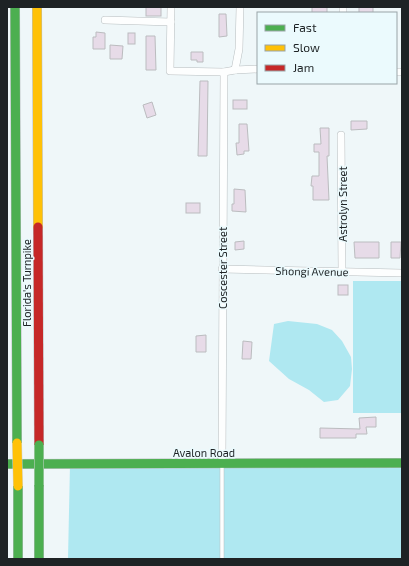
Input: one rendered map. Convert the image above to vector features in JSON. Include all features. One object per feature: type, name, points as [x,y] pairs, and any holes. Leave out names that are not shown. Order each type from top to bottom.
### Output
[{"type":"main road","name":"Florida's Turnpike","points":[[15,7],[18,559]]},
{"type":"main road","name":"Florida's Turnpike","points":[[37,7],[39,559]]},
{"type":"main road","name":"Avalon Road","points":[[7,464],[402,463]]},
{"type":"street","points":[[171,7],[170,71],[224,72],[257,69]]},
{"type":"street","points":[[235,70],[239,49],[240,7]]},
{"type":"street","points":[[105,20],[171,22]]},
{"type":"street","name":"Coscester Street","points":[[222,463],[224,72]]},
{"type":"street","name":"Astrolyn Street","points":[[341,135],[342,272]]},
{"type":"street","name":"Shongi Avenue","points":[[222,269],[402,273]]},
{"type":"lane","points":[[222,463],[222,559]]},
{"type":"shaded area","points":[[353,281],[402,281],[402,413],[353,413]]},
{"type":"shaded area","points":[[288,321],[317,324],[332,330],[342,341],[351,357],[352,369],[350,386],[338,400],[324,402],[309,390],[289,379],[269,361],[274,324]]},
{"type":"shaded area","points":[[402,463],[402,559],[68,559],[70,464]]},
{"type":"building","points":[[146,7],[161,7],[161,16],[146,16]]},
{"type":"building","points":[[312,7],[327,7],[327,12],[312,12]]},
{"type":"building","points":[[359,7],[373,7],[373,12],[359,12]]},
{"type":"building","points":[[219,14],[226,14],[227,36],[219,37]]},
{"type":"building","points":[[96,32],[105,33],[105,49],[93,49],[93,37],[96,37]]},
{"type":"building","points":[[128,33],[135,33],[135,44],[128,44]]},
{"type":"building","points":[[146,36],[155,36],[156,70],[146,70]]},
{"type":"building","points":[[110,45],[123,46],[122,59],[110,59]]},
{"type":"building","points":[[191,52],[203,52],[203,62],[191,60]]},
{"type":"building","points":[[200,81],[208,81],[207,156],[198,156]]},
{"type":"building","points":[[233,100],[247,100],[247,109],[233,109]]},
{"type":"building","points":[[152,102],[156,115],[147,118],[143,105]]},
{"type":"building","points":[[351,121],[367,121],[367,129],[351,130]]},
{"type":"building","points":[[239,124],[247,124],[249,151],[244,151],[244,154],[237,155],[236,143],[239,143]]},
{"type":"building","points":[[320,128],[329,128],[329,156],[327,156],[329,200],[313,200],[313,186],[311,186],[312,176],[319,176],[319,152],[314,152],[314,144],[321,144]]},
{"type":"building","points":[[234,189],[245,190],[246,212],[232,211],[232,204],[234,204]]},
{"type":"building","points":[[186,203],[200,203],[200,213],[186,213]]},
{"type":"building","points":[[244,241],[244,249],[235,250],[235,242]]},
{"type":"building","points":[[354,242],[379,242],[379,258],[355,258]]},
{"type":"building","points":[[391,242],[401,242],[400,258],[391,258]]},
{"type":"building","points":[[338,285],[348,285],[348,295],[338,295]]},
{"type":"building","points":[[206,335],[206,352],[196,352],[196,336]]},
{"type":"building","points":[[243,341],[252,342],[251,359],[242,359]]},
{"type":"building","points":[[376,417],[376,427],[366,427],[367,434],[356,434],[356,438],[320,438],[320,428],[360,429],[359,418]]},
{"type":"traffic: fast","points":[[15,7],[17,443]]},
{"type":"traffic: fast","points":[[39,445],[39,485]]},
{"type":"traffic: fast","points":[[7,464],[402,463]]},
{"type":"traffic: fast","points":[[39,485],[39,559]]},
{"type":"traffic: fast","points":[[18,486],[18,559]]},
{"type":"traffic: slow","points":[[37,7],[38,227]]},
{"type":"traffic: slow","points":[[17,443],[18,486]]},
{"type":"traffic: jam","points":[[38,227],[39,445]]}]
